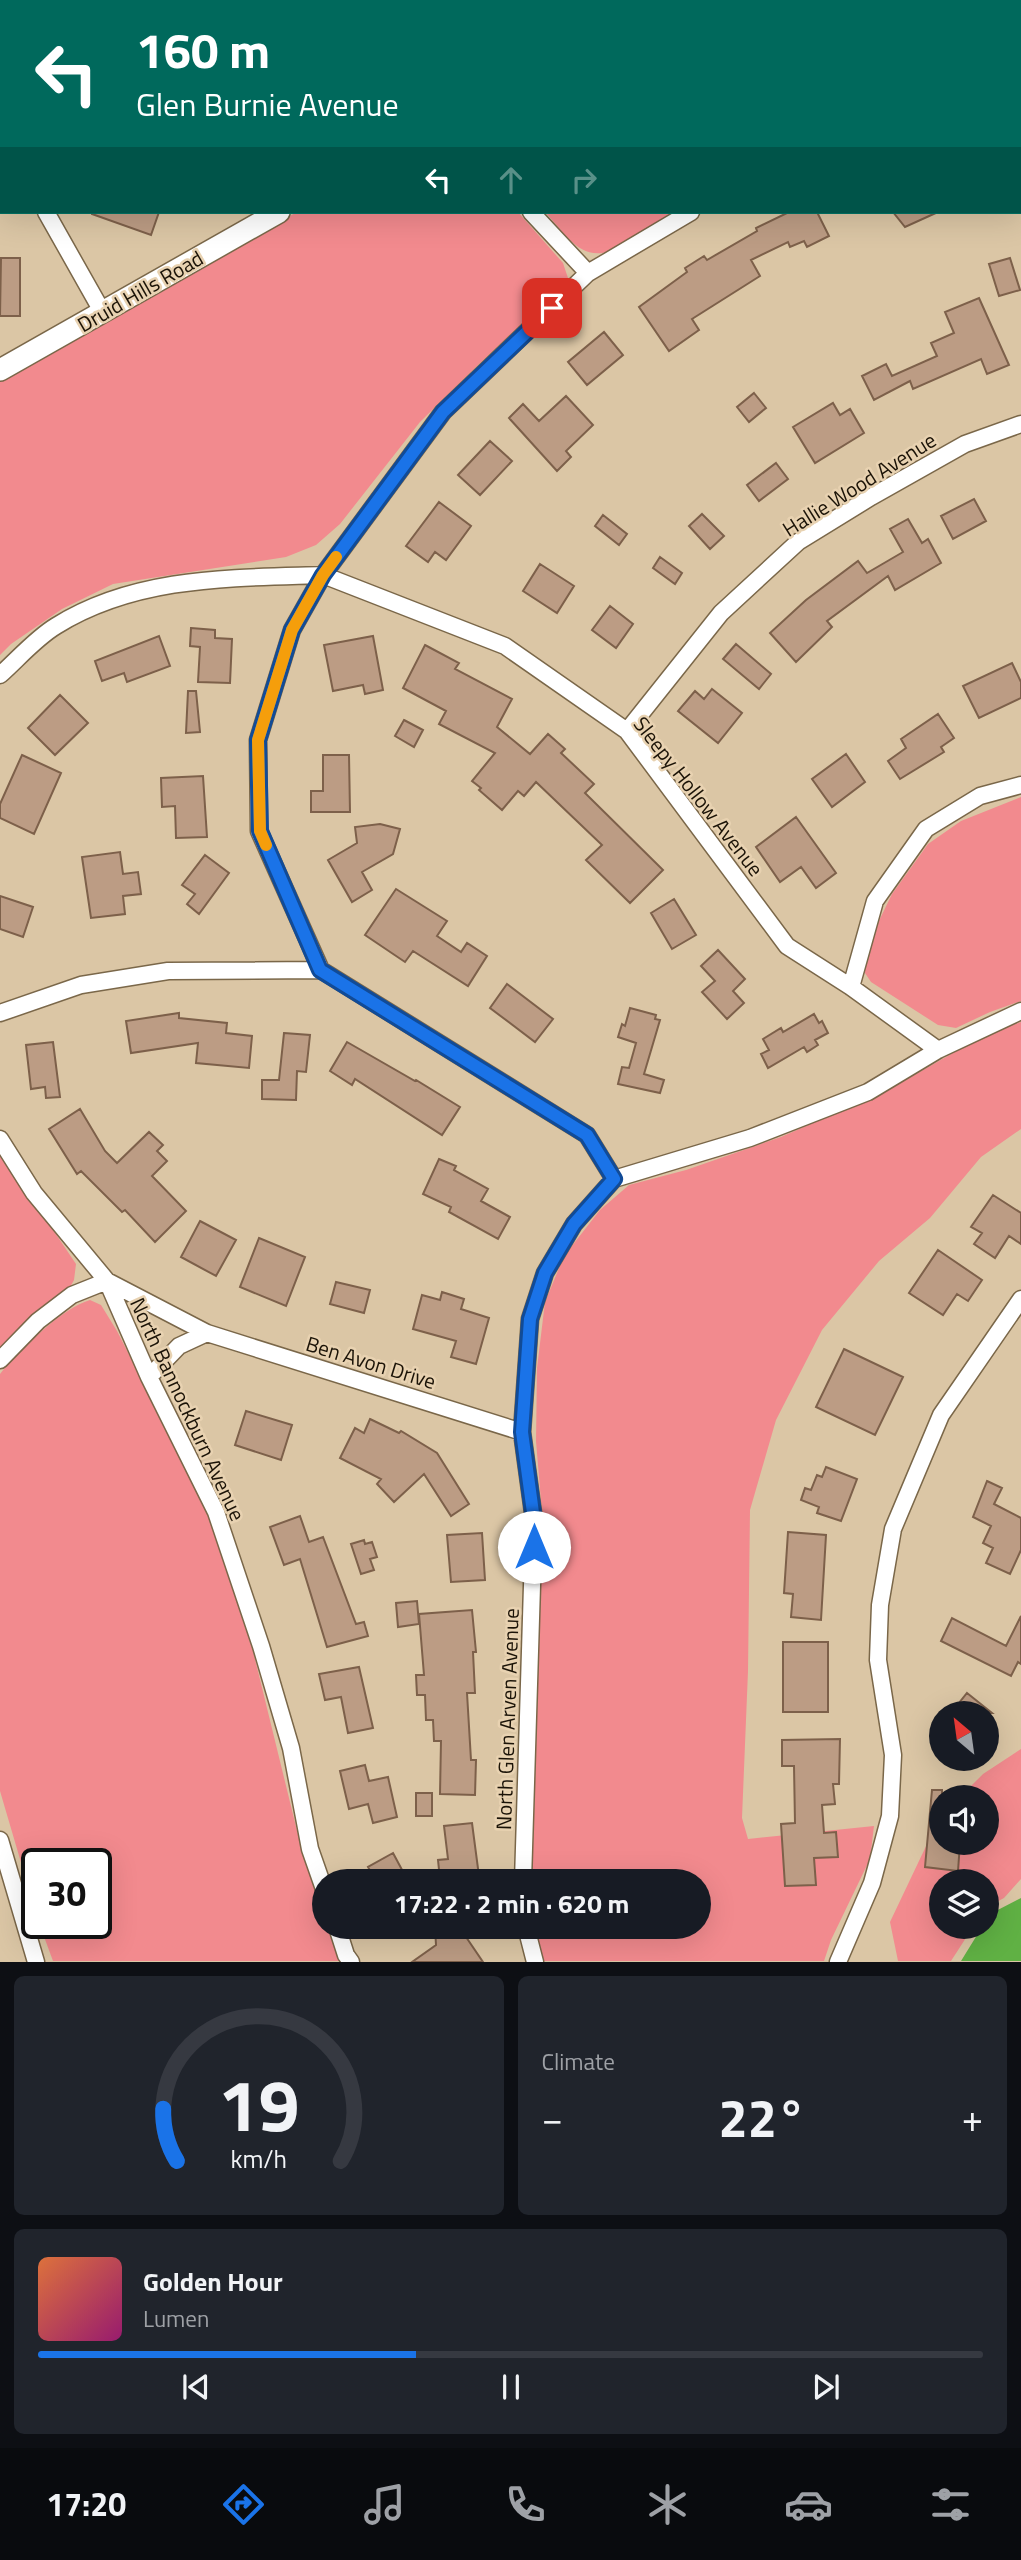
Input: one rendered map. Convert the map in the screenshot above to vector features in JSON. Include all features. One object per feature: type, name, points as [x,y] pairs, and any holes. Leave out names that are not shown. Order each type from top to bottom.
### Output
[{"type":"street","points":[[47,214],[103,313]]},
{"type":"street","name":"Druid Hills Road","points":[[0,370],[276,214]]},
{"type":"street","points":[[533,214],[588,273]]},
{"type":"street","points":[[320,970],[260,831],[258,740],[292,630],[323,575],[443,412],[588,273],[688,214]]},
{"type":"street","name":"Hallie Wood Avenue","points":[[627,732],[720,613],[798,542],[965,444],[1021,424]]},
{"type":"street","points":[[0,675],[55,626],[105,601],[153,588],[220,578],[323,575]]},
{"type":"street","name":"Sleepy Hollow Avenue","points":[[323,575],[505,646],[627,732],[787,946],[851,987],[938,1050]]},
{"type":"street","points":[[851,987],[875,901],[926,829],[980,796],[1021,785]]},
{"type":"street","points":[[0,1013],[81,985],[168,971],[320,970],[587,1135],[614,1179],[750,1138],[868,1092],[938,1050],[1021,1011]]},
{"type":"street","name":"North Bannockburn Avenue","points":[[0,1139],[34,1193],[107,1281],[149,1377],[216,1512],[261,1646],[291,1748],[310,1849],[317,1869]]},
{"type":"street","name":"North Glen Arven Avenue","points":[[523,1869],[534,1520],[522,1432],[530,1319],[545,1273],[574,1224],[614,1179]]},
{"type":"street","points":[[0,1360],[38,1321],[72,1295],[107,1281]]},
{"type":"street","name":"Ben Avon Drive","points":[[107,1281],[207,1332],[522,1432]]},
{"type":"street","points":[[838,1962],[872,1883],[890,1816],[893,1755],[878,1660],[880,1605],[893,1529],[941,1415],[1021,1299]]},
{"type":"street","points":[[149,1377],[179,1346],[207,1332]]},
{"type":"street","points":[[0,1840],[36,1962]]},
{"type":"street","points":[[341,1939],[351,1962]]},
{"type":"street","points":[[529,1939],[535,1962]]},
{"type":"shaded area","points":[[293,214],[520,214],[563,263],[568,278],[420,422],[340,524],[316,545],[286,557],[113,584],[62,609],[11,644],[0,655],[0,377]]},
{"type":"shaded area","points":[[547,214],[670,214],[610,251],[599,253],[581,249]]},
{"type":"shaded area","points":[[1021,797],[1021,1001],[956,1028],[938,1025],[871,982],[863,970],[875,929],[892,894],[928,844],[961,821]]},
{"type":"shaded area","points":[[1021,1022],[1021,1129],[981,1157],[930,1218],[879,1261],[822,1330],[776,1420],[750,1510],[748,1671],[742,1818],[748,1839],[874,1826],[870,1859],[831,1940],[824,1961],[543,1961],[537,1939],[711,1939],[711,1869],[532,1869],[542,1513],[536,1441],[537,1368],[545,1302],[564,1256],[600,1210],[629,1185],[686,1170],[781,1137],[886,1091],[983,1036]]},
{"type":"shaded area","points":[[0,1151],[76,1264],[74,1280],[68,1291],[29,1319],[0,1350]]},
{"type":"shaded area","points":[[90,1300],[101,1305],[194,1482],[213,1529],[253,1651],[312,1882],[312,1939],[333,1939],[345,1961],[53,1961],[45,1939],[112,1939],[112,1848],[21,1848],[21,1863],[0,1791],[0,1374],[54,1321]]},
{"type":"shaded area","points":[[1021,1749],[1021,1879],[999,1901],[999,1869],[929,1869],[929,1939],[965,1939],[951,1961],[898,1961],[890,1922],[928,1842],[929,1855],[999,1855],[999,1785],[972,1785],[988,1771],[999,1771],[999,1763]]},
{"type":"shaded area","points":[[1021,1898],[1021,1961],[961,1961],[975,1939],[999,1939],[999,1909]]},
{"type":"building","points":[[92,214],[158,214],[151,235]]},
{"type":"building","points":[[785,214],[818,214],[829,236],[807,247],[804,241],[790,247],[788,242],[751,260],[760,276],[692,319],[699,330],[669,351],[639,307],[687,272],[685,268],[704,256],[707,260],[757,231],[756,228]]},
{"type":"building","points":[[895,214],[934,214],[905,227]]},
{"type":"building","points":[[1,258],[20,258],[20,316],[0,316]]},
{"type":"building","points":[[1010,258],[1020,290],[999,296],[989,264]]},
{"type":"building","points":[[979,298],[1009,365],[987,374],[981,359],[913,389],[910,381],[874,400],[862,376],[886,364],[892,376],[937,356],[931,343],[954,333],[945,312]]},
{"type":"building","points":[[604,332],[623,355],[587,385],[568,362]]},
{"type":"building","points":[[754,393],[766,408],[749,422],[737,407]]},
{"type":"building","points":[[566,396],[593,425],[566,451],[571,457],[557,471],[509,418],[523,404],[539,421]]},
{"type":"building","points":[[833,403],[840,415],[850,409],[864,433],[815,463],[793,427]]},
{"type":"building","points":[[490,441],[512,461],[480,495],[458,475]]},
{"type":"building","points":[[776,463],[788,479],[759,501],[747,485]]},
{"type":"building","points":[[974,499],[986,521],[953,539],[941,516]]},
{"type":"building","points":[[439,502],[471,526],[446,560],[435,552],[428,562],[406,546]]},
{"type":"building","points":[[702,514],[724,536],[710,549],[689,526]]},
{"type":"building","points":[[603,515],[627,534],[619,545],[595,526]]},
{"type":"building","points":[[908,519],[922,543],[928,539],[941,563],[895,590],[888,576],[827,621],[832,627],[796,662],[770,633],[806,600],[858,561],[867,573],[903,552],[890,529]]},
{"type":"building","points":[[660,557],[682,573],[675,584],[653,568]]},
{"type":"building","points":[[540,564],[574,586],[557,613],[523,591]]},
{"type":"building","points":[[610,606],[633,624],[616,648],[592,630]]},
{"type":"building","points":[[191,628],[215,630],[215,638],[232,639],[230,683],[198,682],[200,647],[190,646]]},
{"type":"building","points":[[159,636],[170,666],[127,682],[124,673],[102,681],[95,661]]},
{"type":"building","points":[[373,636],[383,690],[365,694],[363,685],[333,691],[324,645]]},
{"type":"building","points":[[736,644],[771,674],[759,689],[723,659]]},
{"type":"building","points":[[425,645],[459,663],[455,669],[512,699],[497,727],[530,754],[548,734],[565,749],[561,753],[594,784],[585,793],[663,870],[630,903],[586,860],[602,845],[536,782],[524,796],[518,791],[502,810],[479,790],[481,788],[472,781],[495,753],[439,724],[446,711],[403,688]]},
{"type":"building","points":[[1012,663],[1021,682],[1021,698],[979,718],[963,686]]},
{"type":"building","points":[[712,689],[742,713],[718,743],[678,711],[695,691],[704,699]]},
{"type":"building","points":[[188,691],[196,691],[200,732],[186,733]]},
{"type":"building","points":[[60,695],[88,723],[55,755],[28,728]]},
{"type":"building","points":[[938,714],[954,738],[941,747],[944,752],[900,779],[888,761],[906,748],[901,739]]},
{"type":"building","points":[[404,720],[423,730],[414,747],[395,736]]},
{"type":"building","points":[[846,754],[865,782],[832,807],[812,779]]},
{"type":"building","points":[[22,755],[61,773],[34,834],[0,818],[0,804]]},
{"type":"building","points":[[323,755],[349,755],[350,812],[311,812],[311,791],[323,791]]},
{"type":"building","points":[[203,776],[207,837],[176,838],[175,806],[162,807],[161,778]]},
{"type":"building","points":[[796,817],[836,873],[816,888],[801,867],[780,882],[756,847]]},
{"type":"building","points":[[380,824],[400,829],[393,854],[362,872],[372,890],[352,902],[328,860],[357,843],[355,827]]},
{"type":"building","points":[[120,852],[123,874],[138,872],[141,894],[123,896],[125,914],[91,918],[82,857]]},
{"type":"building","points":[[205,855],[229,873],[199,914],[187,904],[195,894],[182,885]]},
{"type":"building","points":[[396,889],[447,921],[437,936],[461,952],[467,943],[487,956],[468,986],[413,951],[405,962],[365,935]]},
{"type":"building","points":[[0,896],[33,907],[23,937],[0,929]]},
{"type":"building","points":[[674,899],[696,935],[672,949],[651,913]]},
{"type":"building","points":[[718,950],[745,979],[733,991],[744,1003],[727,1019],[702,992],[715,981],[701,966]]},
{"type":"building","points":[[507,984],[553,1019],[535,1042],[490,1008]]},
{"type":"building","points":[[630,1008],[656,1015],[655,1019],[660,1020],[644,1074],[664,1080],[660,1093],[618,1084],[622,1067],[629,1068],[636,1043],[618,1037],[622,1024],[625,1026]]},
{"type":"building","points":[[179,1013],[179,1018],[227,1023],[226,1033],[252,1036],[249,1068],[196,1063],[198,1043],[131,1053],[126,1021]]},
{"type":"building","points":[[814,1014],[819,1023],[822,1021],[828,1033],[815,1040],[818,1045],[807,1052],[804,1047],[768,1068],[761,1054],[769,1050],[763,1039],[781,1028],[783,1032]]},
{"type":"building","points":[[284,1033],[310,1035],[306,1072],[297,1071],[296,1100],[262,1099],[262,1080],[279,1080]]},
{"type":"building","points":[[53,1042],[60,1097],[46,1098],[45,1087],[31,1089],[26,1045]]},
{"type":"building","points":[[347,1042],[460,1107],[442,1135],[355,1079],[352,1085],[330,1071]]},
{"type":"building","points":[[80,1109],[105,1151],[117,1163],[149,1132],[163,1145],[157,1151],[167,1161],[152,1176],[186,1211],[155,1242],[125,1210],[122,1212],[81,1171],[77,1174],[49,1129]]},
{"type":"building","points":[[439,1159],[456,1166],[454,1170],[488,1189],[481,1201],[510,1217],[498,1239],[449,1212],[451,1207],[423,1194]]},
{"type":"building","points":[[993,1195],[1021,1213],[1021,1244],[1009,1236],[995,1258],[974,1244],[982,1233],[971,1227]]},
{"type":"building","points":[[200,1221],[236,1240],[216,1276],[181,1257]]},
{"type":"building","points":[[259,1238],[305,1257],[286,1306],[240,1287]]},
{"type":"building","points":[[938,1250],[982,1280],[968,1301],[957,1294],[943,1315],[909,1293]]},
{"type":"building","points":[[336,1282],[370,1290],[364,1313],[330,1304]]},
{"type":"building","points":[[442,1292],[464,1299],[461,1309],[489,1318],[476,1364],[451,1357],[456,1341],[413,1329],[422,1295],[440,1300]]},
{"type":"building","points":[[844,1349],[903,1377],[875,1435],[816,1407]]},
{"type":"building","points":[[246,1411],[292,1425],[281,1460],[235,1445]]},
{"type":"building","points":[[370,1419],[399,1433],[401,1431],[437,1453],[469,1504],[451,1516],[424,1474],[394,1502],[377,1484],[381,1479],[340,1458],[355,1428],[364,1433]]},
{"type":"building","points":[[826,1467],[857,1479],[841,1521],[817,1513],[819,1507],[801,1500],[805,1488],[811,1490],[817,1475],[822,1477]]},
{"type":"building","points":[[987,1481],[1002,1488],[994,1504],[1021,1518],[1021,1550],[1010,1574],[986,1563],[993,1548],[983,1543],[991,1526],[973,1517]]},
{"type":"building","points":[[300,1516],[309,1542],[323,1537],[356,1624],[364,1622],[368,1636],[327,1647],[300,1559],[284,1565],[270,1527]]},
{"type":"building","points":[[788,1532],[826,1535],[821,1620],[791,1617],[793,1594],[784,1593]]},
{"type":"building","points":[[482,1533],[485,1580],[451,1582],[447,1535]]},
{"type":"building","points":[[364,1540],[365,1544],[372,1542],[377,1557],[370,1559],[374,1570],[361,1574],[351,1544]]},
{"type":"building","points":[[417,1601],[419,1624],[398,1627],[396,1603]]},
{"type":"building","points":[[472,1610],[476,1652],[473,1652],[475,1693],[467,1693],[471,1760],[476,1760],[475,1795],[440,1794],[441,1741],[434,1741],[433,1720],[426,1720],[425,1695],[417,1695],[416,1675],[424,1675],[419,1614]]},
{"type":"building","points":[[1021,1616],[1021,1664],[1018,1662],[1011,1676],[941,1641],[952,1618],[1006,1646]]},
{"type":"building","points":[[783,1642],[828,1642],[828,1712],[783,1712]]},
{"type":"building","points":[[359,1667],[373,1728],[348,1733],[341,1697],[325,1700],[319,1674]]},
{"type":"building","points":[[967,1693],[977,1701],[961,1701]]},
{"type":"building","points":[[840,1739],[839,1784],[833,1784],[835,1804],[822,1805],[824,1833],[836,1832],[838,1857],[814,1858],[816,1885],[785,1886],[781,1824],[795,1823],[794,1766],[782,1766],[782,1740]]},
{"type":"building","points":[[365,1765],[369,1781],[388,1777],[397,1817],[373,1823],[368,1804],[349,1809],[340,1771]]},
{"type":"building","points":[[416,1793],[432,1793],[432,1816],[416,1816]]},
{"type":"building","points":[[472,1823],[478,1869],[439,1869],[438,1860],[448,1859],[444,1826]]},
{"type":"building","points":[[929,1823],[929,1855],[959,1855],[958,1869],[925,1867]]},
{"type":"building","points":[[393,1853],[402,1869],[369,1869],[368,1867]]},
{"type":"building","points":[[436,1939],[467,1939],[483,1962],[412,1962],[436,1945]]},
{"type":"slow traffic","points":[[266,845],[260,831],[258,740],[292,630],[336,557]]},
{"type":"route","points":[[534,1547],[534,1520],[522,1432],[530,1319],[545,1273],[574,1224],[614,1179],[587,1135],[320,970],[260,831],[258,740],[292,630],[323,575],[443,412],[552,308]]}]
